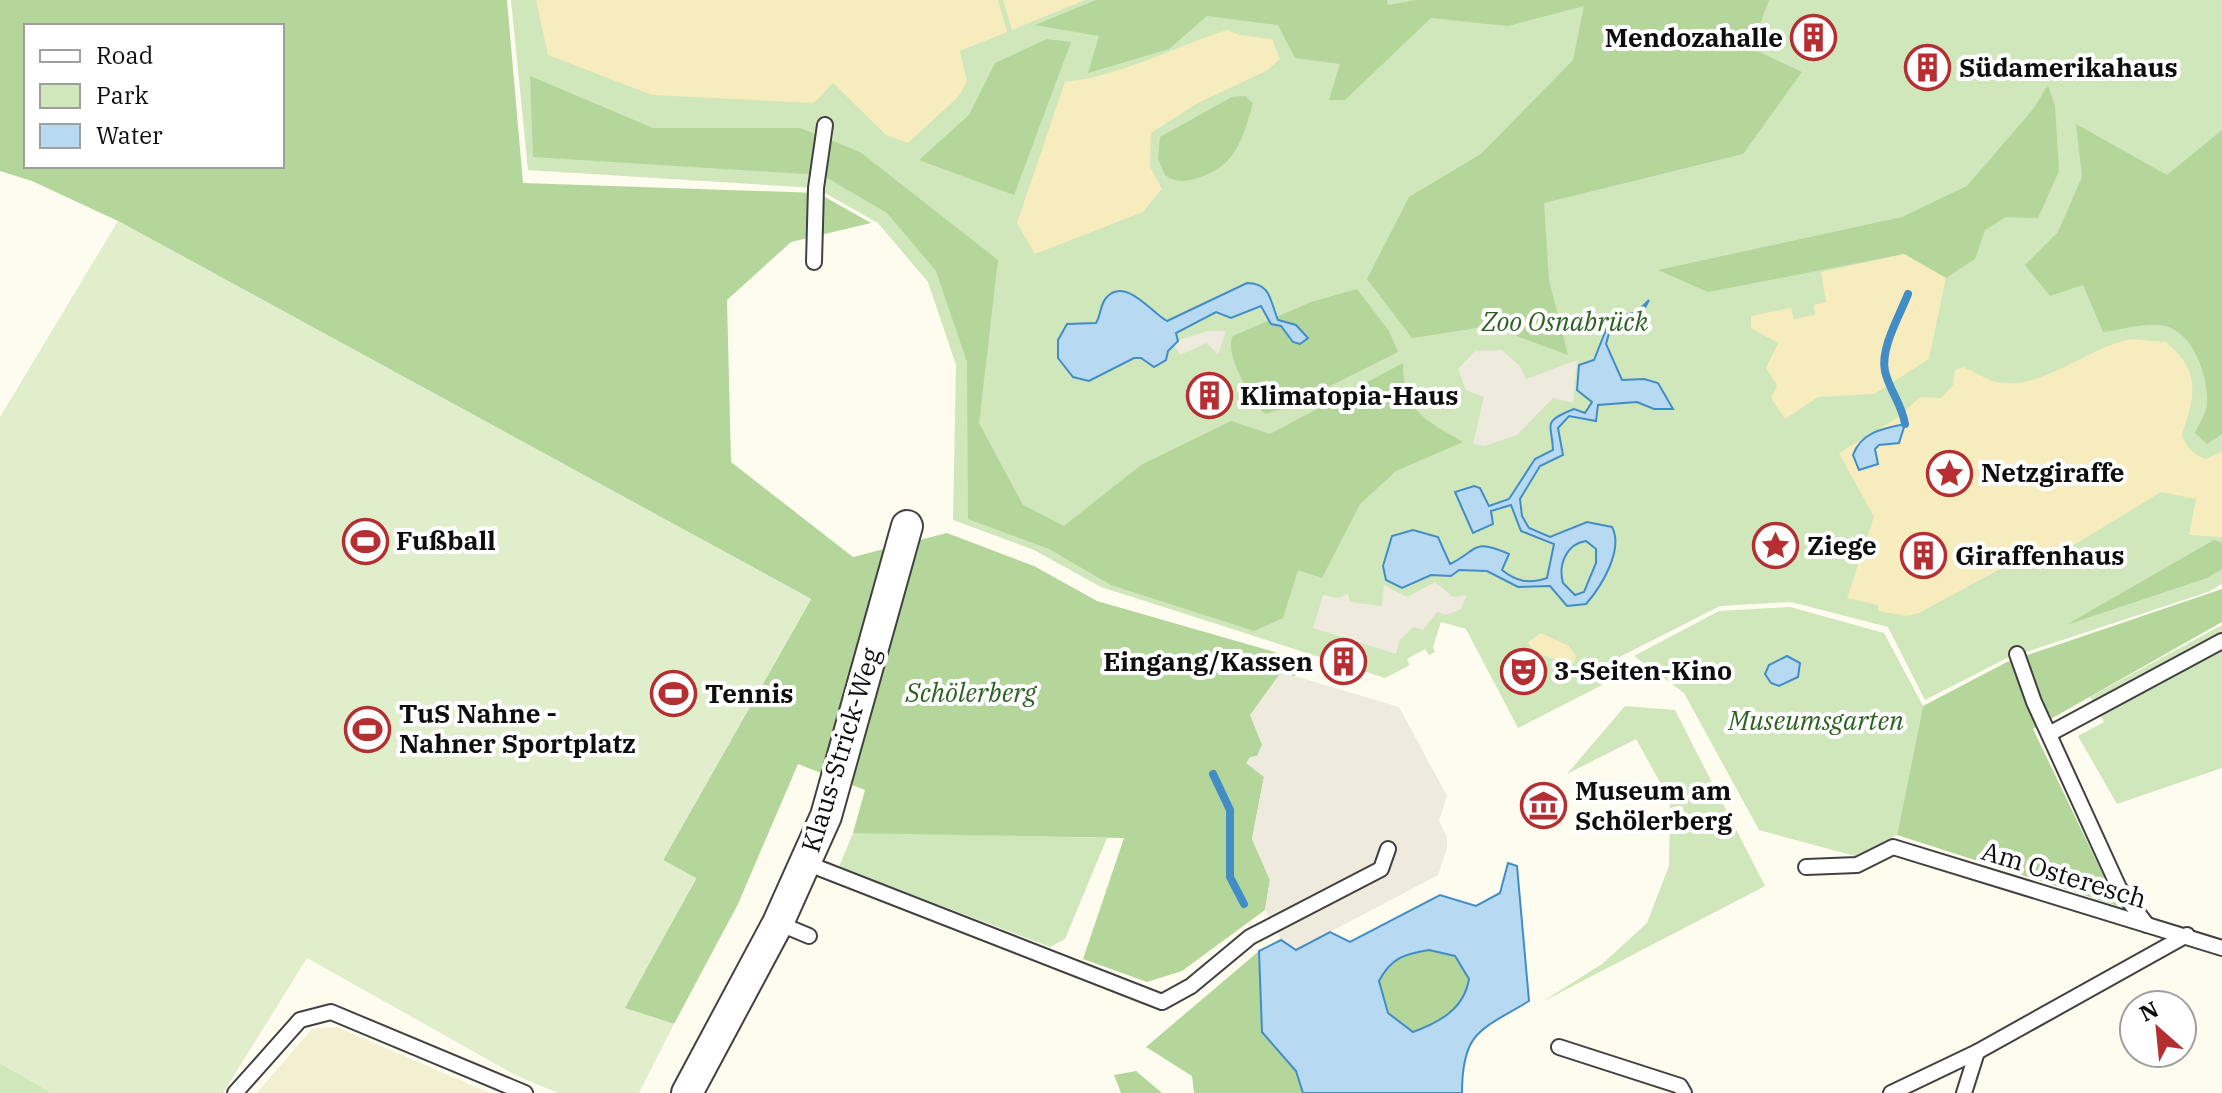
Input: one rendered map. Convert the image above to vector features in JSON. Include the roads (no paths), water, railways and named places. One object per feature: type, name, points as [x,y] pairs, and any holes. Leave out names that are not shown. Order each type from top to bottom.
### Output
[{"type":"street","name":"Klaus-Strick-Weg","points":[[687,1093],[778,923],[826,816],[907,526]]},
{"type":"lane","points":[[814,262],[816,188],[825,125]]},
{"type":"lane","points":[[2049,734],[2222,641]]},
{"type":"lane","points":[[2017,654],[2049,734],[2119,888],[2147,925]]},
{"type":"lane","name":"Am Osteresch","points":[[1806,867],[1857,865],[1893,847],[2222,948]]},
{"type":"lane","points":[[806,863],[1162,1002],[1191,986],[1250,937],[1381,869],[1388,849]]},
{"type":"lane","points":[[778,923],[809,936]]},
{"type":"lane","points":[[1891,1093],[1977,1052],[2187,935]]},
{"type":"lane","points":[[235,1093],[300,1020],[331,1012],[525,1093]]},
{"type":"lane","points":[[1559,1047],[1680,1086],[1684,1093]]},
{"type":"lane","points":[[1964,1093],[1977,1052]]},
{"type":"water","points":[[1247,283],[1261,286],[1271,300],[1278,320],[1296,325],[1308,338],[1300,344],[1293,342],[1281,326],[1271,324],[1261,306],[1231,318],[1216,312],[1176,333],[1178,341],[1168,351],[1166,360],[1154,367],[1141,358],[1134,358],[1089,381],[1073,377],[1058,358],[1058,340],[1067,324],[1096,323],[1104,301],[1113,292],[1129,293],[1167,321]]},
{"type":"water","points":[[1649,300],[1641,315],[1610,330],[1606,344],[1622,380],[1644,379],[1658,383],[1673,409],[1654,409],[1637,402],[1598,405],[1596,421],[1569,416],[1558,428],[1563,455],[1540,466],[1520,499],[1522,516],[1529,528],[1550,537],[1587,522],[1612,527],[1615,536],[1613,557],[1604,578],[1586,604],[1567,606],[1550,586],[1518,587],[1487,571],[1459,570],[1451,576],[1431,575],[1402,588],[1386,580],[1383,566],[1392,536],[1413,530],[1438,537],[1450,564],[1476,548],[1488,547],[1509,554],[1502,570],[1513,577],[1523,581],[1547,578],[1554,544],[1521,531],[1511,505],[1491,511],[1493,524],[1473,533],[1455,492],[1474,486],[1480,488],[1489,506],[1509,499],[1535,459],[1553,450],[1553,421],[1574,409],[1585,413],[1592,402],[1577,390],[1579,365],[1594,360],[1607,327],[1619,317],[1637,312]],"holes":[[[1586,541],[1596,549],[1596,563],[1584,592],[1575,595],[1563,583],[1565,556],[1573,546]]]},
{"type":"water","points":[[1905,424],[1899,443],[1879,445],[1875,449],[1878,464],[1859,470],[1853,455],[1867,436]]},
{"type":"water","points":[[1787,656],[1800,663],[1798,677],[1779,686],[1771,683],[1765,674],[1769,665]]},
{"type":"water","points":[[1508,863],[1517,866],[1529,1001],[1487,1027],[1471,1044],[1463,1072],[1462,1093],[1303,1093],[1296,1071],[1262,1032],[1259,951],[1281,940],[1296,950],[1330,932],[1350,942],[1440,895],[1476,906],[1500,893]],"holes":[[[1429,950],[1455,956],[1469,979],[1462,999],[1449,1013],[1413,1032],[1388,1013],[1379,981],[1394,962]]]},
{"type":"waterway","points":[[1905,424],[1884,362],[1888,342],[1908,294]]},
{"type":"waterway","points":[[1213,774],[1230,810],[1230,877],[1244,904]]},
{"type":"place","name":"Mendozahalle","points":[[1814,38]]},
{"type":"place","name":"Südamerikahaus","points":[[1928,68]]},
{"type":"place","name":"Klimatopia-Haus","points":[[1209,396]]},
{"type":"place","name":"Netzgiraffe","points":[[1950,473]]},
{"type":"place","name":"Fußball","points":[[365,541]]},
{"type":"place","name":"Ziege","points":[[1776,546]]},
{"type":"place","name":"Giraffenhaus","points":[[1924,556]]},
{"type":"place","name":"Eingang/Kassen","points":[[1344,662]]},
{"type":"place","name":"3-Seiten-Kino","points":[[1523,671]]},
{"type":"place","name":"Tennis","points":[[674,694]]},
{"type":"place","name":"TuS Nahne - Nahner Sportplatz","points":[[368,729]]},
{"type":"place","name":"Museum am Schölerberg","points":[[1544,806]]},
{"type":"park label","name":"Zoo Osnabrück","points":[[1565,322]]},
{"type":"park label","name":"Schölerberg","points":[[971,693]]},
{"type":"park label","name":"Museumsgarten","points":[[1816,721]]}]
